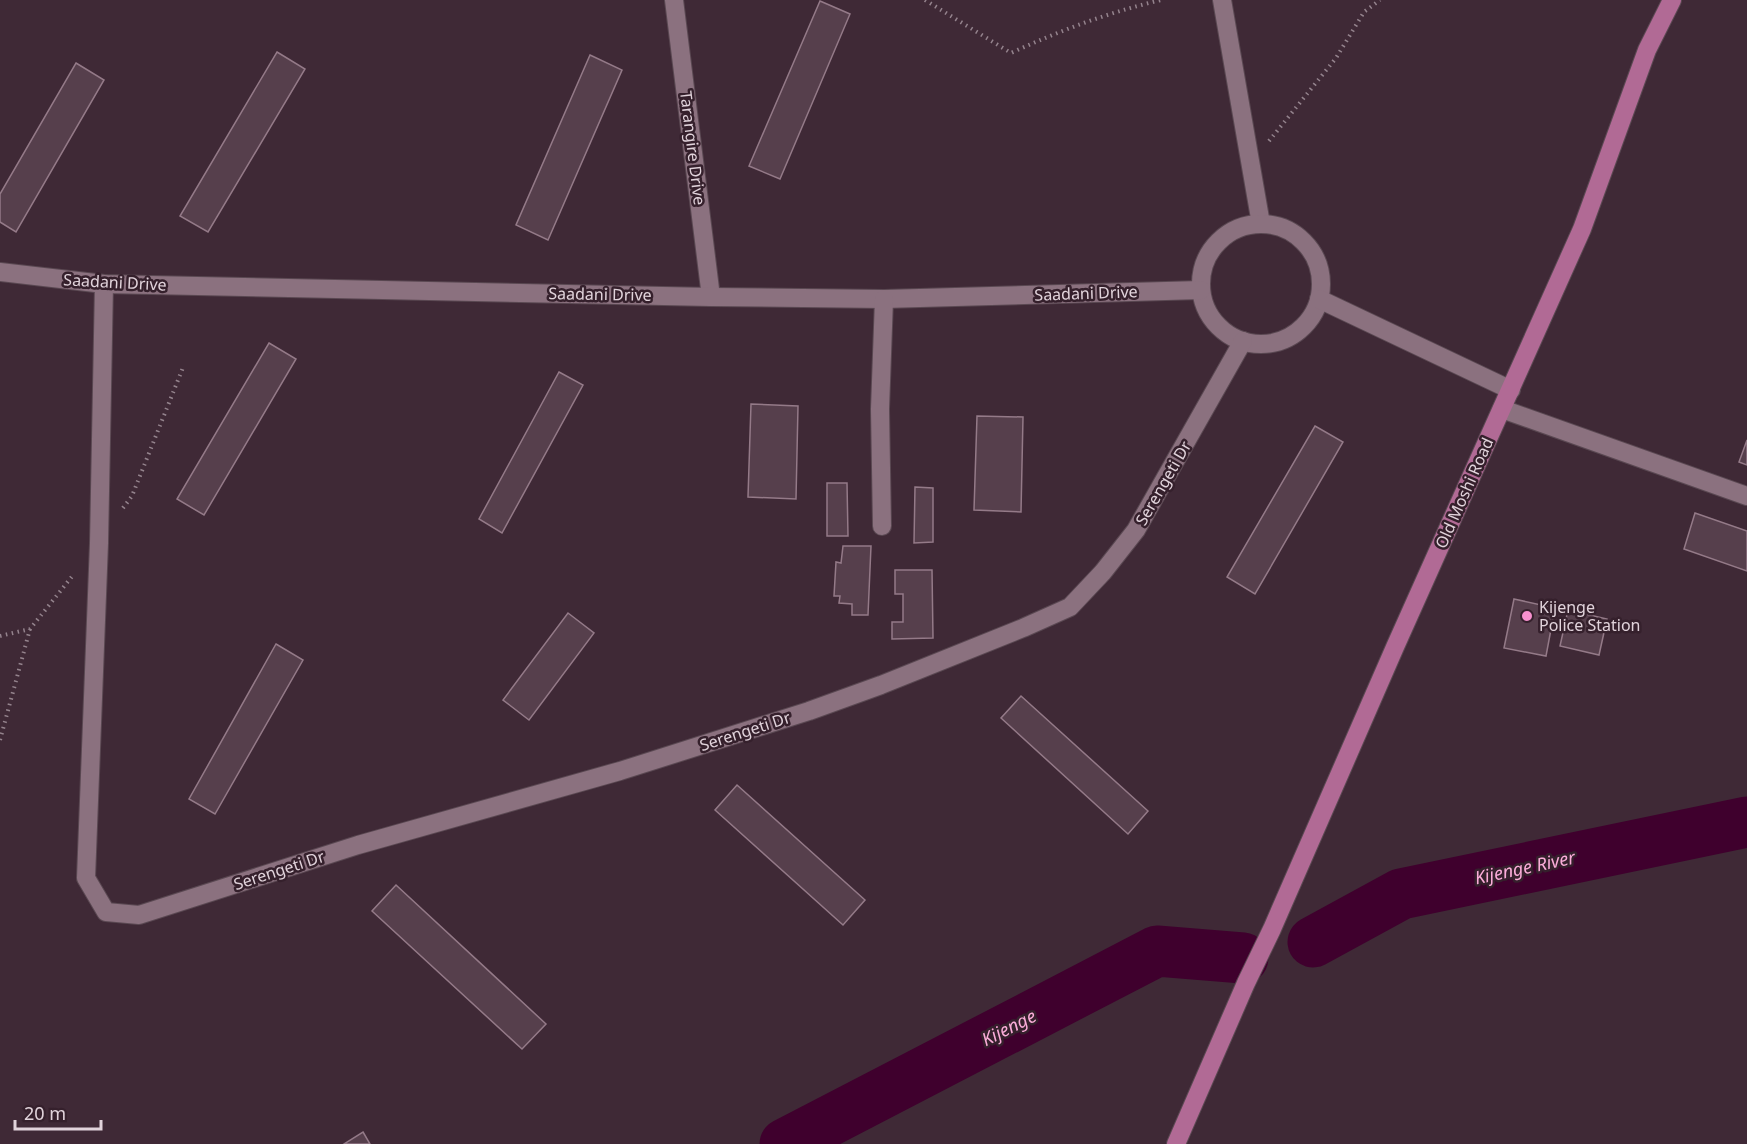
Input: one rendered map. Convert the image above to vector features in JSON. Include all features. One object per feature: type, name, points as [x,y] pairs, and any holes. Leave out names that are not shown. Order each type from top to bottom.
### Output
[{"type":"main road","points":[[1647,51],[1661,0]]},
{"type":"main road","name":"Old Moshi Road","points":[[1176,1144],[1582,229],[1647,51],[1672,0]]},
{"type":"street","name":"Tarangire Drive","points":[[674,0],[711,297]]},
{"type":"street","points":[[1222,0],[1261,224]]},
{"type":"street","points":[[1261,224],[1279,226],[1295,235],[1308,247],[1317,263],[1320,281],[1319,299],[1311,317],[1298,331],[1281,341],[1262,344],[1243,341],[1227,334],[1205,307],[1201,290],[1203,270],[1210,251],[1224,237],[1241,227],[1261,224]]},
{"type":"street","name":"Saadani Drive","points":[[0,272],[104,284],[711,297],[884,299],[1201,290]]},
{"type":"street","name":"Serengeti Dr","points":[[104,284],[99,543],[86,878],[106,912],[139,915],[358,845],[631,767],[809,711],[881,685],[1070,607],[1103,572],[1136,530],[1243,341]]},
{"type":"street","points":[[882,526],[880,410],[884,299]]},
{"type":"street","points":[[1319,299],[1511,390]]},
{"type":"street","points":[[1502,409],[1747,496]]},
{"type":"path","points":[[925,0],[1011,53],[1068,27],[1130,7],[1161,0]]},
{"type":"path","points":[[1250,165],[1336,58],[1364,12],[1380,0]]},
{"type":"path","points":[[0,740],[30,629]]},
{"type":"building","points":[[820,1],[850,14],[780,179],[749,166]]},
{"type":"building","points":[[277,52],[305,69],[208,232],[180,216]]},
{"type":"building","points":[[590,55],[622,70],[548,240],[516,225]]},
{"type":"building","points":[[76,63],[104,80],[16,232],[0,222],[0,194]]},
{"type":"building","points":[[269,343],[296,359],[204,515],[177,499]]},
{"type":"building","points":[[559,372],[583,385],[502,533],[479,519]]},
{"type":"building","points":[[751,404],[798,406],[796,499],[748,497]]},
{"type":"building","points":[[977,416],[1023,417],[1021,512],[974,510]]},
{"type":"building","points":[[1315,426],[1343,442],[1255,594],[1227,577]]},
{"type":"building","points":[[1747,440],[1747,465],[1739,462]]},
{"type":"building","points":[[827,483],[847,483],[848,536],[827,536]]},
{"type":"building","points":[[915,487],[933,488],[933,542],[914,543]]},
{"type":"building","points":[[1695,513],[1747,531],[1747,571],[1684,549]]},
{"type":"building","points":[[843,546],[871,546],[868,615],[852,615],[852,604],[839,603],[840,596],[834,596],[836,562],[841,563]]},
{"type":"building","points":[[895,570],[932,570],[933,638],[892,639],[892,622],[903,622],[903,594],[895,594]]},
{"type":"building","points":[[1514,599],[1555,608],[1546,656],[1504,648]]},
{"type":"building","points":[[1568,610],[1607,619],[1599,655],[1560,646]]},
{"type":"building","points":[[568,613],[594,633],[529,720],[503,700]]},
{"type":"building","points":[[276,644],[303,660],[215,814],[189,799]]},
{"type":"building","points":[[1021,696],[1148,811],[1128,834],[1001,718]]},
{"type":"building","points":[[737,785],[865,900],[843,925],[715,810]]},
{"type":"building","points":[[396,885],[546,1024],[522,1049],[372,911]]},
{"type":"building","points":[[363,1132],[370,1144],[344,1144]]},
{"type":"waterway","name":"Kijenge River","points":[[1313,942],[1401,894],[1747,822]]},
{"type":"waterway","name":"Kijenge","points":[[785,1144],[1157,951],[1243,958]]},
{"type":"place","name":"Kijenge Police Station","points":[[1527,616]]}]
